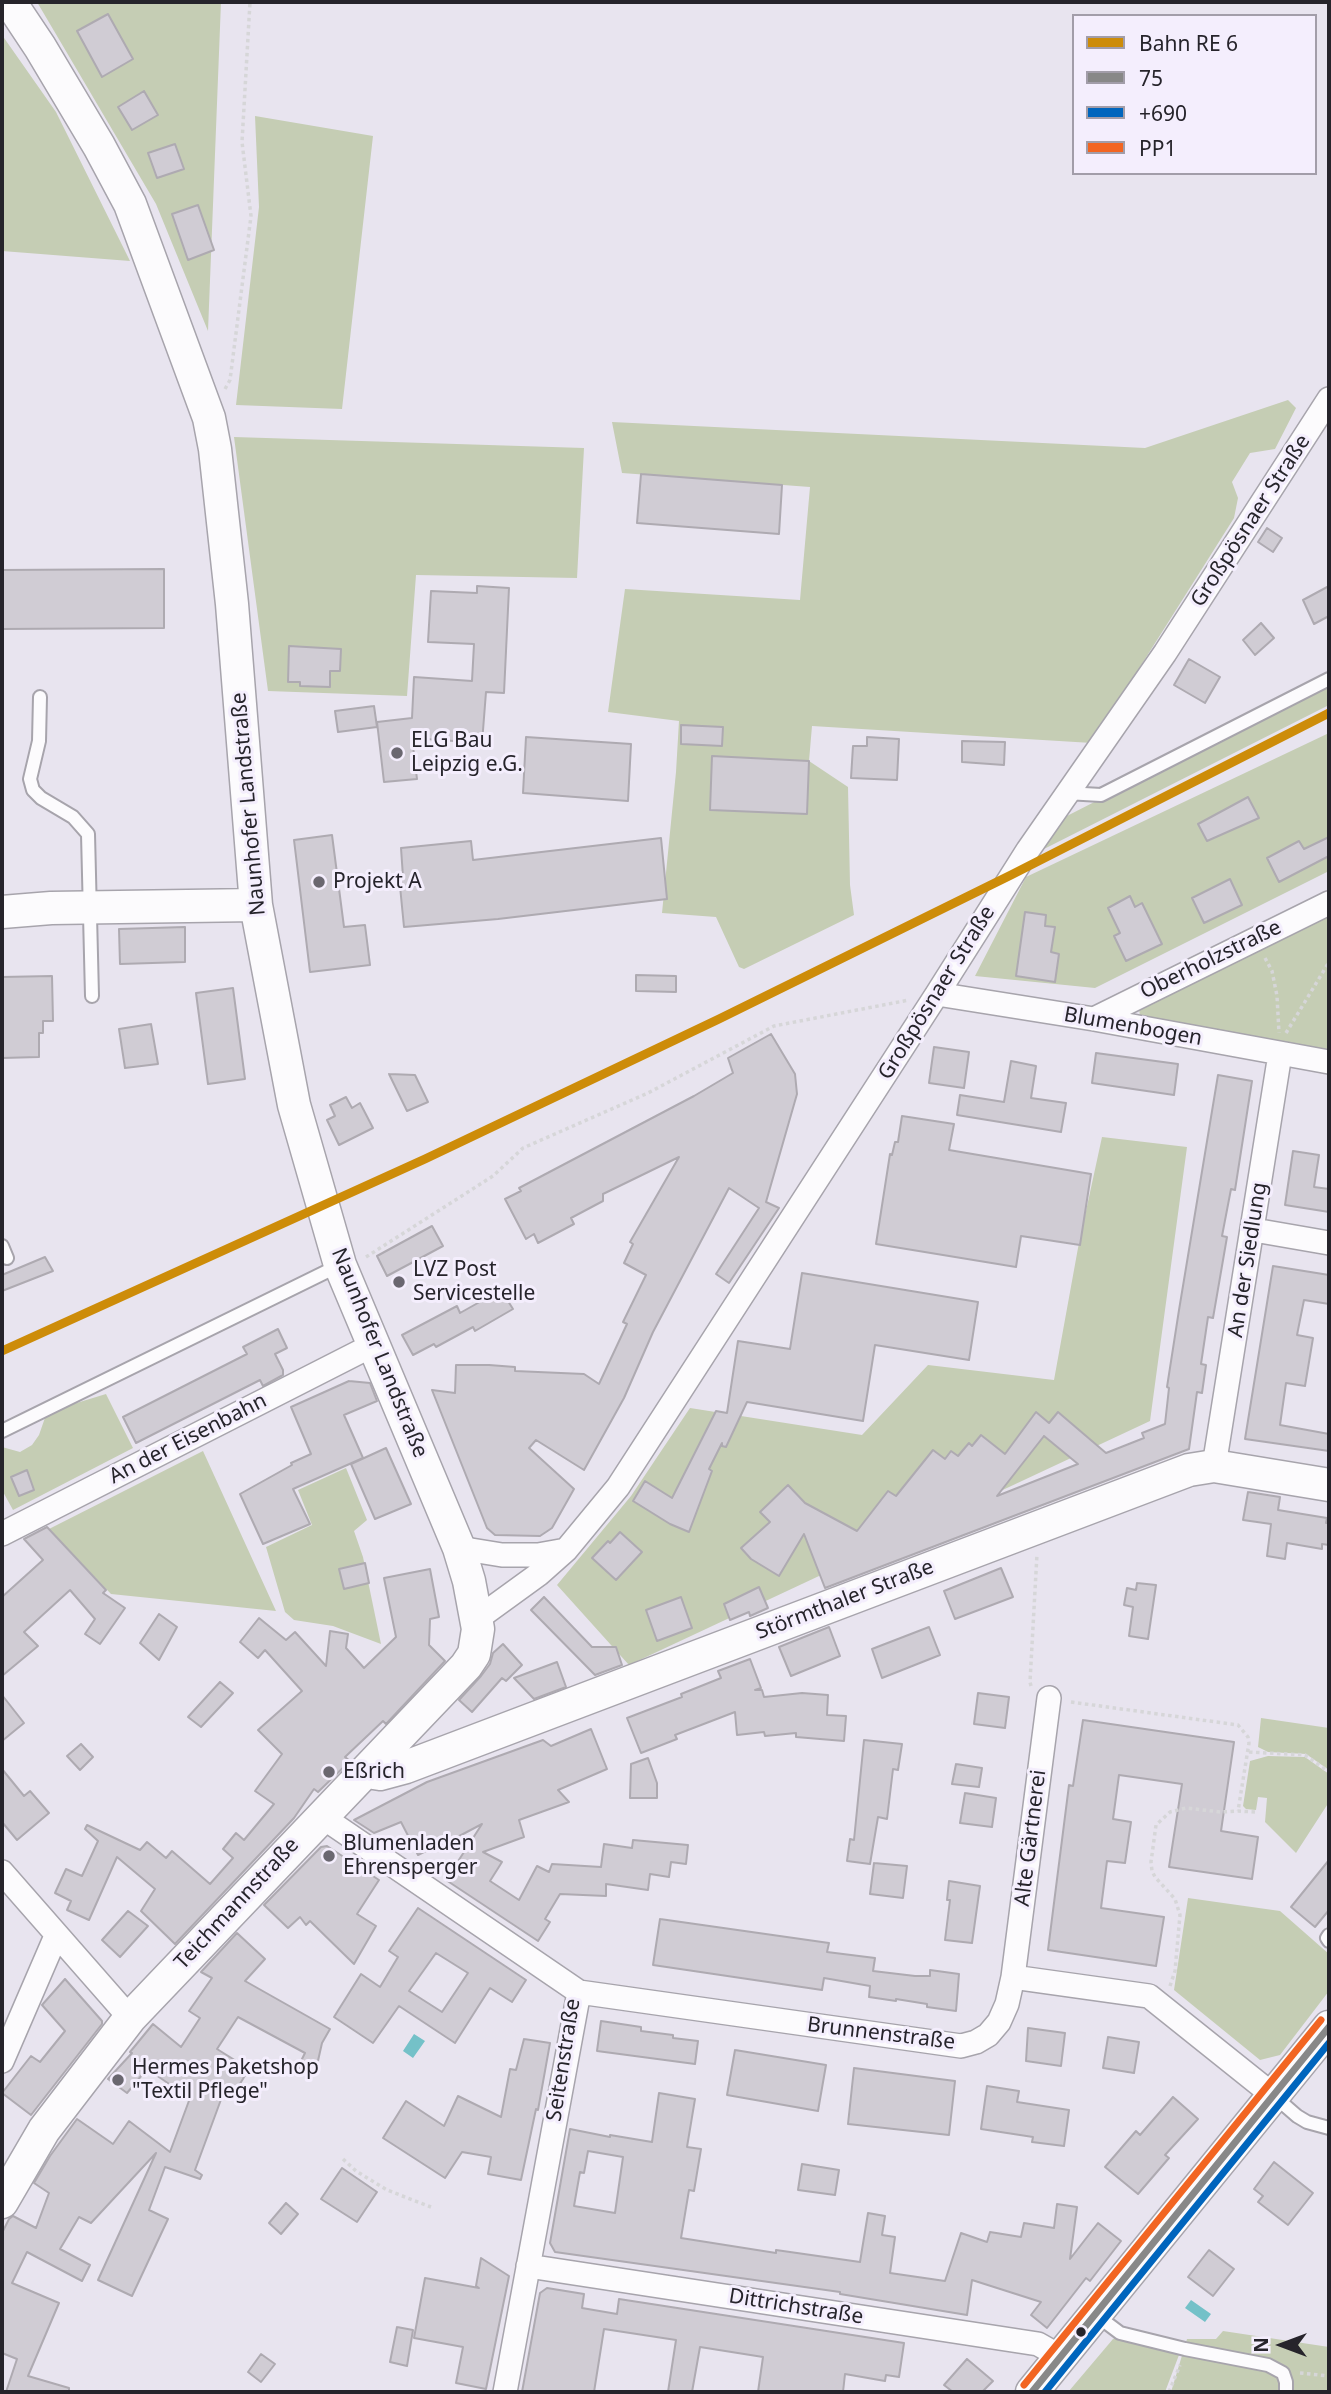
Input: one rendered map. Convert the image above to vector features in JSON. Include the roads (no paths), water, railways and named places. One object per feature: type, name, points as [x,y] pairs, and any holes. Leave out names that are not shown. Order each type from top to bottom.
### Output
[{"type":"street","name":"Naunhofer Landstraße","points":[[9,2],[40,47],[130,204],[209,418],[215,449],[232,604],[256,905],[294,1105],[342,1268],[459,1548],[477,1619]]},
{"type":"street","name":"Großpösnaer Straße","points":[[477,1619],[539,1574],[566,1550],[618,1487],[1065,793],[1103,744],[1165,653],[1329,399]]},
{"type":"street","name":"Oberholzstraße","points":[[1094,1019],[1329,903]]},
{"type":"street","points":[[2,912],[15,909],[256,905]]},
{"type":"street","name":"Blumenbogen","points":[[937,995],[1282,1044],[1329,1062]]},
{"type":"street","name":"An der Siedlung","points":[[1214,1466],[1282,1044]]},
{"type":"street","points":[[1254,1230],[1329,1243]]},
{"type":"street","name":"An der Eisenbahn","points":[[2,1534],[375,1344]]},
{"type":"street","name":"Störmthaler Straße","points":[[367,1772],[380,1774],[406,1768],[1189,1470],[1214,1466],[1329,1485]]},
{"type":"street","points":[[459,1548],[502,1555],[538,1555],[566,1550]]},
{"type":"street","name":"Teichmannstraße","points":[[4,2194],[44,2130],[130,2018],[466,1666],[474,1654],[477,1642],[477,1619]]},
{"type":"street","name":"Alte Gärtnerei","points":[[1013,1977],[1049,1698]]},
{"type":"street","name":"Seitenstraße","points":[[321,1816],[579,1992],[505,2392]]},
{"type":"street","points":[[2,1872],[130,2018]]},
{"type":"street","points":[[2,2061],[56,1936]]},
{"type":"street","points":[[1013,1977],[1149,1996],[1273,2096]]},
{"type":"street","name":"Brunnenstraße","points":[[579,1992],[961,2046],[988,2035],[999,2022],[1007,2004],[1013,1977]]},
{"type":"street","points":[[1032,2392],[1329,2027]]},
{"type":"street","name":"Dittrichstraße","points":[[527,2266],[1038,2344],[1061,2357]]},
{"type":"lane","points":[[1065,793],[1101,795],[1329,679]]},
{"type":"lane","points":[[40,697],[39,741],[30,779],[33,790],[73,817],[88,834],[92,996]]},
{"type":"lane","points":[[2,1430],[342,1268]]},
{"type":"lane","points":[[1329,1935],[1329,1941]]},
{"type":"lane","points":[[1273,2096],[1307,2122],[1329,2128]]},
{"type":"lane","points":[[1096,2315],[1120,2333],[1185,2349],[1254,2361],[1283,2373],[1286,2392]]},
{"type":"water","points":[[414,2034],[425,2041],[413,2058],[403,2051]]},
{"type":"water","points":[[1191,2300],[1211,2314],[1205,2322],[1185,2308]]},
{"type":"place","name":"ELG Bau Leipzig e.G.","points":[[397,753]]},
{"type":"place","name":"Projekt A","points":[[319,882]]},
{"type":"place","name":"LVZ Post Servicestelle","points":[[399,1282]]},
{"type":"place","name":"Eßrich","points":[[329,1772]]},
{"type":"place","name":"Blumenladen Ehrensperger","points":[[329,1856]]},
{"type":"place","name":"Hermes Paketshop \"Textil Pflege\"","points":[[118,2080]]}]
